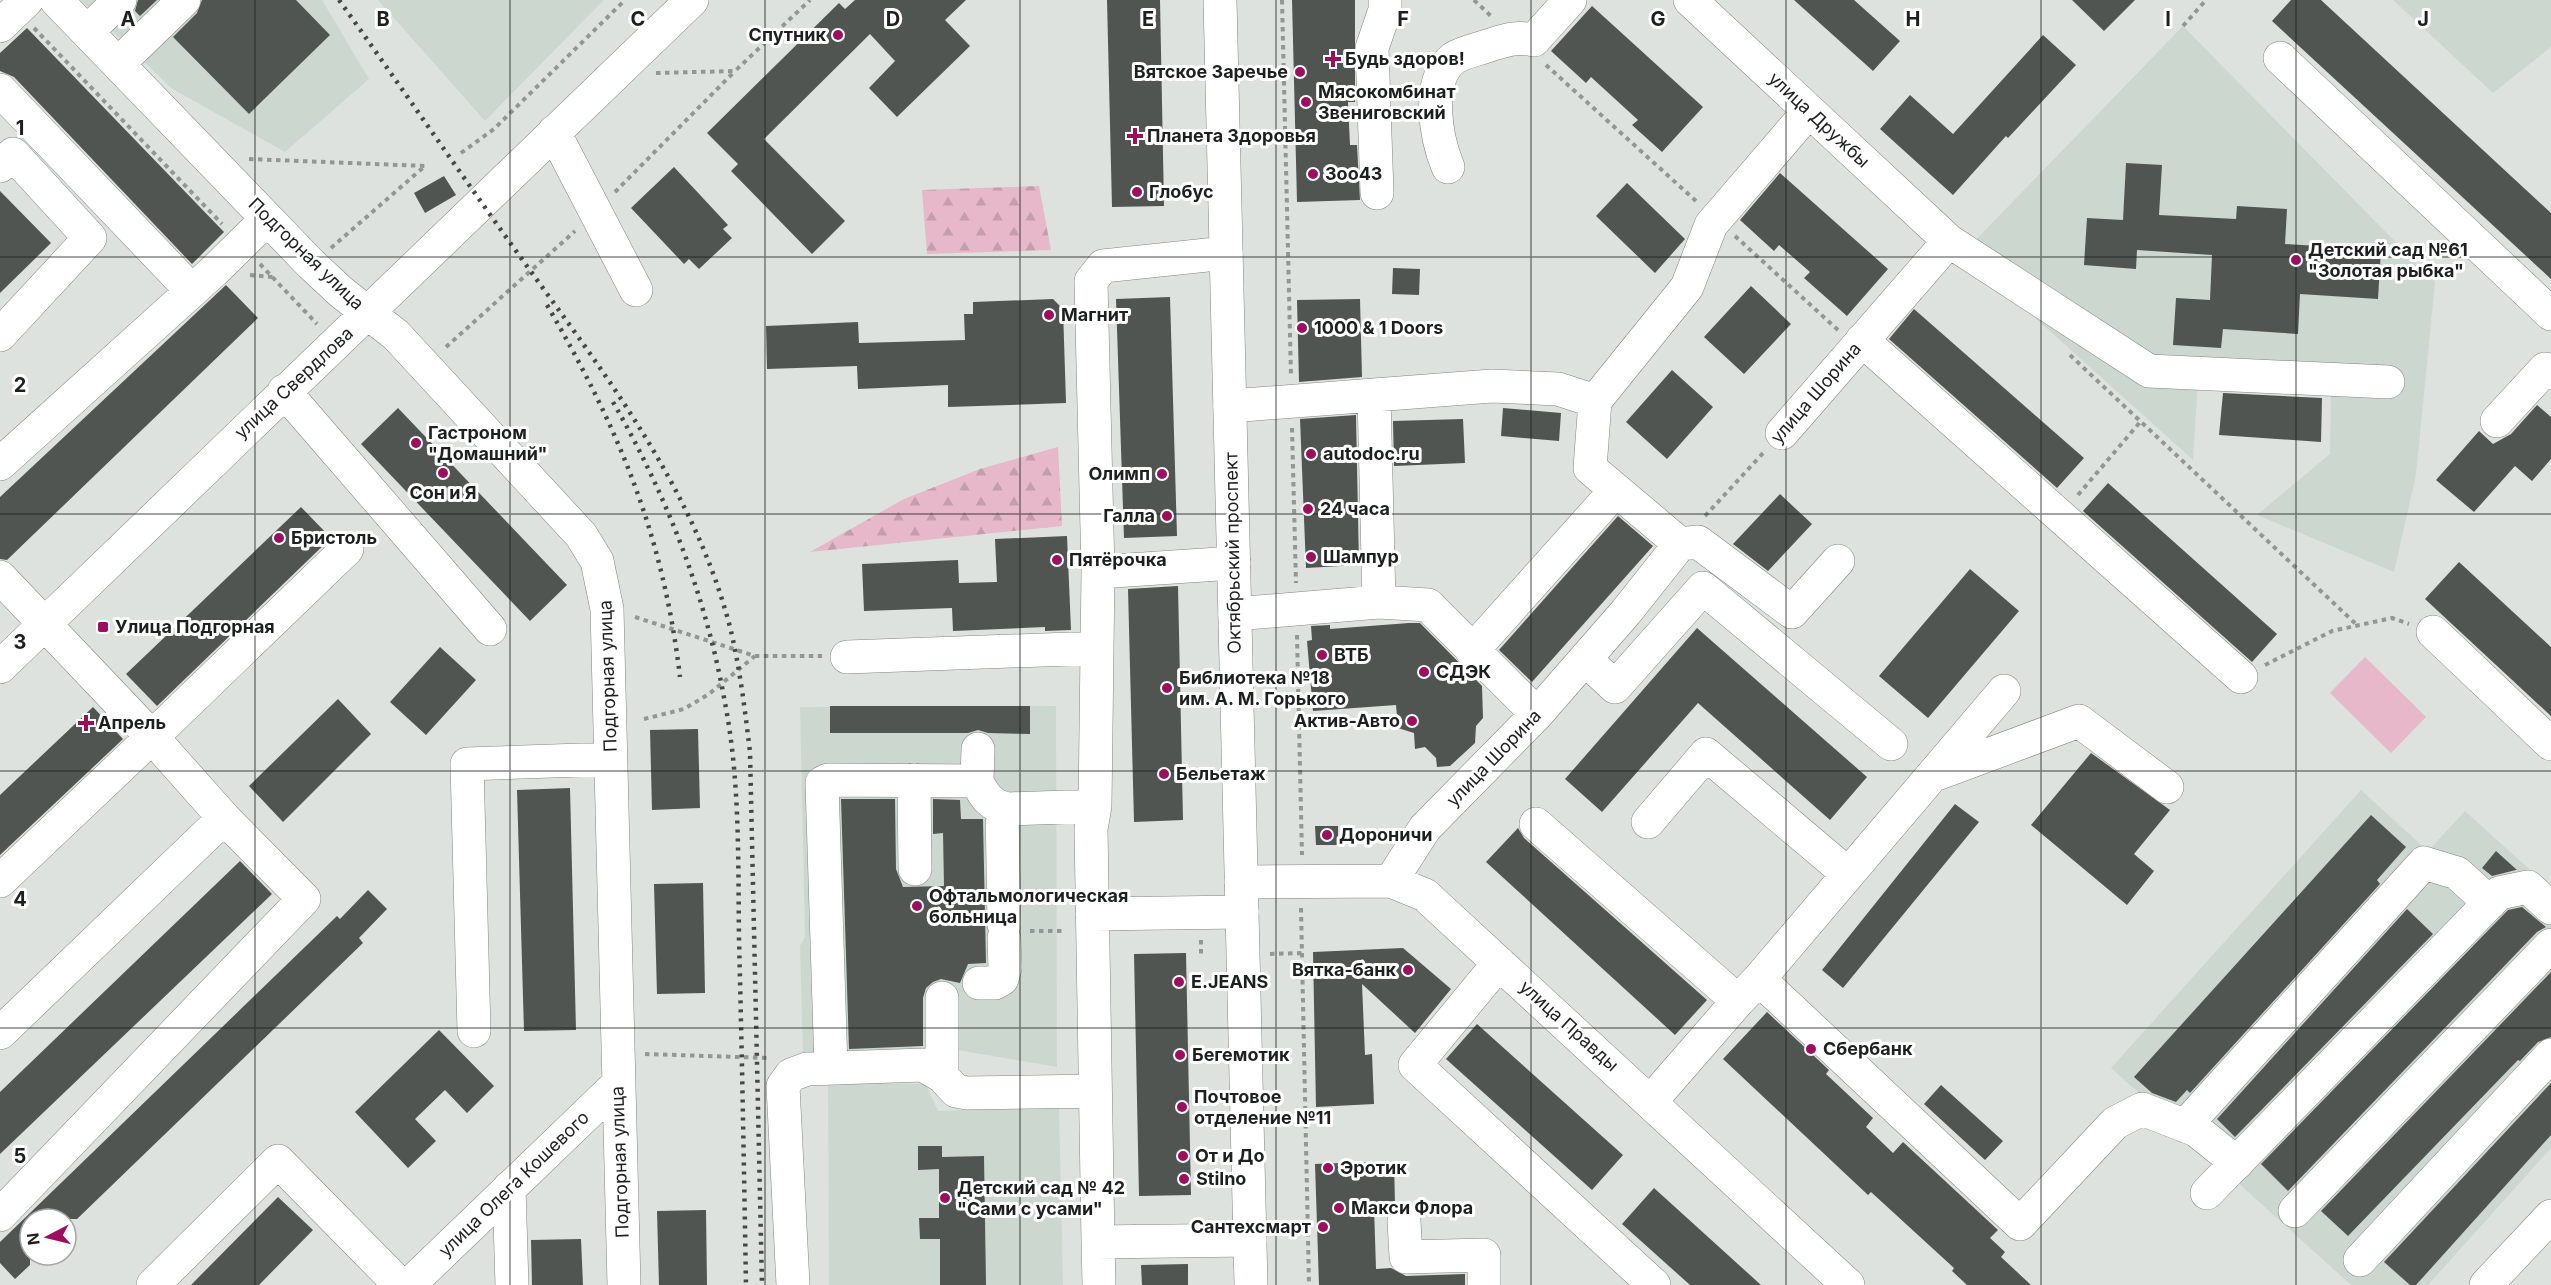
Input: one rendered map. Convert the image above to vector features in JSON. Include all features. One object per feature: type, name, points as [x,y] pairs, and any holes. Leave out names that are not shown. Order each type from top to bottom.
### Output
[{"type":"street","name":"Подгорная улица","points":[[56,0],[311,264],[396,335],[581,535],[597,561],[607,609],[624,1285]]},
{"type":"street","points":[[87,32],[120,0]]},
{"type":"street","points":[[118,64],[184,0]]},
{"type":"street","name":"улица Свердлова","points":[[0,667],[284,391],[369,314],[692,0]]},
{"type":"street","name":"Октябрьский проспект","points":[[1220,0],[1251,1285]]},
{"type":"street","points":[[1377,193],[1371,48],[1385,10],[1385,0]]},
{"type":"street","points":[[1448,167],[1440,147],[1435,86],[1440,73],[1455,57],[1515,37],[1534,40],[1570,0]]},
{"type":"street","name":"улица Дружбы","points":[[1690,0],[1949,241],[2149,371],[2388,382]]},
{"type":"street","points":[[2280,58],[2551,314]]},
{"type":"street","points":[[0,90],[192,291]]},
{"type":"street","points":[[1809,111],[1711,225],[1687,287],[1595,401],[1590,468],[1680,543],[1698,542],[1792,612],[1838,561]]},
{"type":"street","points":[[38,130],[6,160],[90,238]]},
{"type":"street","points":[[554,132],[636,290]]},
{"type":"street","points":[[0,335],[90,238],[117,213]]},
{"type":"street","points":[[0,464],[192,291],[267,219]]},
{"type":"street","name":"улица Шорина","points":[[1782,433],[1949,241]]},
{"type":"street","points":[[1098,1285],[1091,829],[1095,806],[1098,572],[1091,281],[1102,266],[1226,253]]},
{"type":"street","points":[[1860,343],[2241,677]]},
{"type":"street","points":[[2497,421],[2545,369],[2551,373]]},
{"type":"street","points":[[1230,406],[1492,386],[1558,389],[1595,401]]},
{"type":"street","points":[[284,391],[490,629]]},
{"type":"street","points":[[1374,395],[1379,602]]},
{"type":"street","points":[[1472,651],[1616,490]]},
{"type":"street","name":"улица Шорина","points":[[1391,881],[1425,828],[1537,714],[1626,612],[1680,543]]},
{"type":"street","points":[[0,881],[347,549]]},
{"type":"street","points":[[1098,572],[1234,563]]},
{"type":"street","points":[[0,577],[152,736],[224,818],[304,898],[0,1215]]},
{"type":"street","points":[[1585,660],[1615,687],[1703,588],[1891,744]]},
{"type":"street","points":[[1235,614],[1379,602],[1428,605],[1537,714]]},
{"type":"street","points":[[2433,632],[2551,744]]},
{"type":"street","points":[[847,657],[1097,648]]},
{"type":"street","points":[[1651,1101],[1749,990],[2004,691]]},
{"type":"street","points":[[1932,776],[2079,721],[2167,788]]},
{"type":"street","points":[[978,749],[977,781],[984,795],[994,806],[1002,808],[1095,806]]},
{"type":"street","points":[[1648,822],[1706,754],[1848,874]]},
{"type":"street","points":[[474,1031],[467,764],[610,759]]},
{"type":"street","points":[[831,1068],[822,783],[828,780],[977,781]]},
{"type":"street","points":[[914,780],[915,869]]},
{"type":"street","points":[[978,983],[995,983],[1002,979],[1012,931],[1002,808]]},
{"type":"street","points":[[0,1033],[224,818]]},
{"type":"street","points":[[1536,824],[1749,990],[2020,1224],[2115,1123],[2142,1109],[2196,1130],[2237,1163]]},
{"type":"street","points":[[2185,1126],[2424,863],[2457,873],[2490,903]]},
{"type":"street","name":"улица Правды","points":[[1093,923],[1241,897],[1301,868],[1391,881],[1425,895],[1848,1285]]},
{"type":"street","points":[[2207,1193],[2499,893],[2528,887],[2551,908]]},
{"type":"street","points":[[2295,1211],[2551,945]]},
{"type":"street","points":[[1499,963],[1415,1065],[1654,1285]]},
{"type":"street","points":[[942,998],[942,1076]]},
{"type":"street","points":[[2360,1260],[2551,1055]]},
{"type":"street","points":[[792,1285],[783,1086],[790,1075],[807,1069],[923,1065],[942,1076],[956,1091],[967,1093],[1095,1091]]},
{"type":"street","name":"улица Олега Кошевого","points":[[409,1285],[509,1188],[618,1069]]},
{"type":"street","points":[[153,1285],[278,1161],[400,1285]]},
{"type":"street","points":[[509,1188],[512,1285]]},
{"type":"street","points":[[2487,1285],[2551,1216]]},
{"type":"street","points":[[1404,1221],[1406,1257],[1484,1255],[1484,1285]]},
{"type":"street","points":[[1098,1242],[1250,1240]]},
{"type":"path","points":[[461,153],[494,129],[625,0]]},
{"type":"path","points":[[655,73],[735,71],[810,0]]},
{"type":"path","points":[[1474,0],[1716,219],[1860,343]]},
{"type":"path","points":[[2183,26],[2206,0]]},
{"type":"path","points":[[14,12],[318,325]]},
{"type":"path","points":[[239,158],[425,166],[322,255]]},
{"type":"path","points":[[2062,348],[2358,626]]},
{"type":"path","points":[[2060,517],[2140,421]]},
{"type":"path","name":"улица Шорина","points":[[1680,543],[1782,433]]},
{"type":"path","points":[[607,609],[755,656],[795,656]]},
{"type":"path","points":[[2241,677],[2332,631],[2392,618],[2433,632]]},
{"type":"path","points":[[644,719],[684,709],[710,694],[755,656]]},
{"type":"path","points":[[1301,868],[1309,1285]]},
{"type":"path","points":[[1012,931],[1093,923]]},
{"type":"path","points":[[1262,954],[1302,953]]},
{"type":"path","points":[[618,1069],[778,1058]]},
{"type":"shaded area","points":[[81,0],[322,0],[369,79],[285,152],[171,88]]},
{"type":"shaded area","points":[[378,0],[604,0],[485,121]]},
{"type":"shaded area","points":[[2393,0],[2551,0],[2551,47],[2493,93]]},
{"type":"shaded area","points":[[2183,26],[2435,282],[2416,475],[2394,572],[2257,515],[2330,454],[2331,387],[2198,378],[2193,460],[1963,253]]},
{"type":"shaded area","points":[[1056,706],[1057,1067],[957,1050],[803,1053],[800,946],[805,937],[800,707]]},
{"type":"shaded area","points":[[2361,790],[2428,851],[2465,811],[2551,889],[2551,1148],[2428,1285],[2351,1285],[2111,1068]]},
{"type":"shaded area","name":"Детский сад № 42 \"Сами с усами\"","points":[[828,1082],[926,1084],[938,1111],[1059,1106],[1063,1285],[829,1285]]},
{"type":"green space","points":[[1039,186],[1051,250],[927,254],[922,190]]},
{"type":"green space","points":[[1058,447],[1062,526],[810,552],[904,499],[980,469]]},
{"type":"green space","points":[[2365,657],[2426,717],[2391,753],[2330,693]]},
{"type":"building","points":[[138,0],[157,0],[140,16],[135,11]]},
{"type":"building","points":[[202,0],[296,0],[330,35],[249,114],[173,37],[197,13]]},
{"type":"building","points":[[855,0],[966,0],[945,20],[970,46],[897,117],[869,88],[895,61],[870,34],[764,139],[845,221],[812,254],[731,171],[738,164],[707,133],[839,3],[845,9]]},
{"type":"building","points":[[1107,0],[1160,0],[1164,206],[1112,207]]},
{"type":"building","points":[[1292,0],[1355,0],[1355,102],[1348,102],[1350,145],[1357,145],[1360,200],[1297,202]]},
{"type":"building","points":[[1794,0],[1854,0],[1900,41],[1873,71]]},
{"type":"building","points":[[2072,0],[2135,0],[2104,31]]},
{"type":"building","points":[[2291,0],[2321,0],[2551,213],[2551,279],[2272,21]]},
{"type":"building","points":[[1592,6],[1703,107],[1662,152],[1632,125],[1638,120],[1591,77],[1586,83],[1551,51]]},
{"type":"building","points":[[27,28],[224,232],[192,264],[14,77],[0,71],[0,53]]},
{"type":"building","points":[[2043,35],[2076,65],[2008,138],[2006,136],[1953,195],[1880,129],[1910,95],[1953,134]]},
{"type":"building","name":"Детский сад №61 \"Золотая рыбка\"","points":[[2126,163],[2162,165],[2159,215],[2236,219],[2237,206],[2287,209],[2285,244],[2381,250],[2378,299],[2300,294],[2298,334],[2223,329],[2221,348],[2173,345],[2176,298],[2210,300],[2212,255],[2137,250],[2136,269],[2084,265],[2087,218],[2123,220]]},
{"type":"building","points":[[674,167],[728,225],[723,229],[732,238],[699,269],[689,259],[684,264],[631,208]]},
{"type":"building","points":[[1780,173],[1888,269],[1847,316],[1804,278],[1810,272],[1779,245],[1774,251],[1740,220]]},
{"type":"building","points":[[444,176],[456,195],[425,213],[414,193]]},
{"type":"building","points":[[1627,183],[1685,239],[1655,273],[1596,216]]},
{"type":"building","points":[[0,191],[51,243],[0,293]]},
{"type":"building","points":[[1393,268],[1420,269],[1419,295],[1392,294]]},
{"type":"building","points":[[226,285],[258,318],[7,560],[0,559],[0,497]]},
{"type":"building","points":[[1751,286],[1791,324],[1744,374],[1704,337]]},
{"type":"building","points":[[1170,297],[1177,536],[1124,538],[1116,299]]},
{"type":"building","points":[[1053,299],[1063,309],[1066,403],[948,407],[948,385],[858,389],[857,366],[767,369],[766,326],[858,322],[859,343],[965,340],[964,314],[973,314],[973,302]]},
{"type":"building","points":[[1360,299],[1362,377],[1299,382],[1297,300]]},
{"type":"building","points":[[1914,309],[2084,458],[2057,488],[1889,339]]},
{"type":"building","points":[[1672,370],[1713,407],[1667,459],[1626,422]]},
{"type":"building","points":[[2223,393],[2322,398],[2321,442],[2219,435]]},
{"type":"building","points":[[2537,405],[2551,417],[2551,459],[2532,481],[2515,466],[2474,512],[2436,480],[2479,431],[2493,444],[2511,434]]},
{"type":"building","points":[[398,408],[567,585],[530,621],[361,444]]},
{"type":"building","points":[[1503,408],[1561,413],[1559,441],[1501,436]]},
{"type":"building","points":[[1356,415],[1359,565],[1306,568],[1300,419]]},
{"type":"building","points":[[1463,419],[1465,463],[1394,466],[1393,421]]},
{"type":"building","points":[[2108,483],[2277,634],[2252,662],[2083,511]]},
{"type":"building","points":[[1780,494],[1812,524],[1768,571],[1733,544]]},
{"type":"building","points":[[301,507],[331,538],[157,706],[126,674]]},
{"type":"building","points":[[1618,516],[1653,546],[1532,682],[1499,650]]},
{"type":"building","points":[[1067,536],[1071,630],[1045,631],[1045,627],[953,631],[952,608],[864,611],[862,564],[958,560],[959,583],[997,582],[995,539]]},
{"type":"building","points":[[2459,562],[2551,647],[2551,716],[2425,599]]},
{"type":"building","points":[[1970,569],[2019,611],[1928,718],[1879,676]]},
{"type":"building","points":[[1178,586],[1183,820],[1134,822],[1128,589]]},
{"type":"building","points":[[1420,623],[1482,686],[1483,718],[1476,726],[1475,743],[1450,766],[1437,767],[1436,758],[1425,747],[1415,749],[1414,733],[1398,728],[1396,705],[1313,711],[1307,641],[1312,640],[1311,626],[1330,625],[1330,629]]},
{"type":"building","points":[[1697,628],[1867,777],[1830,820],[1698,703],[1602,812],[1565,779]]},
{"type":"building","points":[[440,647],[476,680],[426,735],[390,702]]},
{"type":"building","points":[[338,699],[371,734],[283,822],[249,786]]},
{"type":"building","points":[[830,706],[1030,706],[1030,734],[988,733],[978,730],[968,733],[830,733]]},
{"type":"building","points":[[93,707],[123,739],[0,855],[0,795]]},
{"type":"building","points":[[698,729],[700,808],[652,810],[650,730]]},
{"type":"building","points":[[2091,753],[2170,810],[2134,854],[2154,871],[2127,905],[2031,825]]},
{"type":"building","points":[[570,788],[576,1030],[524,1031],[517,790]]},
{"type":"building","name":"Офтальмологическая больница","points":[[841,799],[895,799],[896,869],[903,887],[944,886],[943,833],[933,834],[933,799],[960,800],[961,819],[983,819],[986,963],[968,964],[960,983],[941,979],[926,988],[923,998],[923,1046],[849,1049]]},
{"type":"building","points":[[1955,804],[1979,822],[1843,988],[1822,970]]},
{"type":"building","points":[[2371,815],[2406,847],[2377,880],[2380,884],[2190,1093],[2187,1090],[2176,1102],[2152,1093],[2134,1077]]},
{"type":"building","name":"Дороничи","points":[[1315,826],[1338,826],[1338,845],[1316,845]]},
{"type":"building","points":[[1518,828],[1524,838],[1707,1000],[1675,1035],[1486,862]]},
{"type":"building","points":[[2496,851],[2517,870],[2492,876],[2482,868]]},
{"type":"building","points":[[240,861],[272,894],[0,1154],[0,1092]]},
{"type":"building","points":[[703,883],[705,993],[657,994],[654,884]]},
{"type":"building","points":[[368,890],[387,909],[359,938],[363,943],[78,1218],[78,1207],[36,1207],[337,916],[340,919]]},
{"type":"building","points":[[2522,907],[2546,927],[2537,932],[2288,1191],[2261,1164],[2508,910]]},
{"type":"building","points":[[2407,909],[2433,934],[2235,1137],[2217,1119]]},
{"type":"building","points":[[1403,948],[1451,989],[1415,1033],[1362,984],[1365,1055],[1372,1054],[1374,1104],[1316,1107],[1313,952]]},
{"type":"building","points":[[1186,953],[1191,1195],[1139,1196],[1134,954]]},
{"type":"building","points":[[2551,972],[2551,1037],[2538,1042],[2520,1061],[2518,1060],[2348,1236],[2321,1211]]},
{"type":"building","points":[[1767,1012],[1829,1070],[1826,1074],[1873,1118],[1866,1127],[1893,1153],[1903,1142],[1998,1230],[1990,1238],[2005,1252],[2001,1257],[2031,1285],[1967,1285],[1952,1271],[1954,1268],[1871,1192],[1868,1195],[1723,1059]]},
{"type":"building","points":[[1477,1024],[1623,1155],[1592,1190],[1446,1059]]},
{"type":"building","points":[[439,1030],[494,1086],[467,1113],[445,1090],[415,1119],[436,1141],[408,1168],[355,1112]]},
{"type":"building","points":[[2551,1083],[2551,1135],[2416,1285],[2410,1285],[2384,1262]]},
{"type":"building","points":[[1941,1085],[2003,1141],[1985,1160],[1924,1104]]},
{"type":"building","points":[[918,1146],[942,1146],[942,1157],[984,1156],[986,1285],[940,1285],[940,1239],[920,1239],[919,1218],[939,1218],[939,1169],[918,1170]]},
{"type":"building","points":[[1394,1161],[1395,1205],[1374,1207],[1376,1269],[1391,1268],[1406,1276],[1465,1274],[1465,1285],[1319,1285],[1315,1164]]},
{"type":"building","points":[[1654,1188],[1761,1285],[1690,1285],[1622,1224]]},
{"type":"building","points":[[278,1197],[313,1230],[259,1285],[191,1285]]},
{"type":"building","points":[[706,1210],[707,1285],[659,1285],[657,1211]]},
{"type":"building","points":[[18,1225],[18,1267],[28,1267],[15,1279],[0,1263],[0,1242]]},
{"type":"building","points":[[581,1239],[583,1285],[532,1285],[531,1240]]},
{"type":"building","points":[[1188,1264],[1188,1285],[1142,1285],[1141,1265]]},
{"type":"railway","points":[[339,0],[576,334],[638,426],[667,474],[692,523],[713,574],[734,642],[750,752],[762,1285]]},
{"type":"railway","points":[[547,305],[596,395],[634,484],[662,576],[680,677]]},
{"type":"railway","points":[[613,402],[651,474],[682,548],[707,624],[730,732],[737,821],[746,1285]]},
{"type":"place","name":"Спутник","points":[[838,35]]},
{"type":"place","name":"Будь здоров!","points":[[1333,59]]},
{"type":"place","name":"Вятское Заречье","points":[[1300,72]]},
{"type":"place","name":"Мясокомбинат Звениговский","points":[[1306,102]]},
{"type":"place","name":"Планета Здоровья","points":[[1135,136]]},
{"type":"place","name":"Зоо43","points":[[1313,174]]},
{"type":"place","name":"Глобус","points":[[1137,192]]},
{"type":"place","name":"Детский сад №61 \"Золотая рыбка\"","points":[[2296,260]]},
{"type":"place","name":"Магнит","points":[[1049,315]]},
{"type":"place","name":"1000 & 1 Doors","points":[[1302,328]]},
{"type":"place","name":"Гастроном \"Домашний\"","points":[[416,443]]},
{"type":"place","name":"autodoc.ru","points":[[1311,454]]},
{"type":"place","name":"Сон и Я","points":[[443,473]]},
{"type":"place","name":"Олимп","points":[[1162,474]]},
{"type":"place","name":"24 часа","points":[[1308,509]]},
{"type":"place","name":"Галла","points":[[1167,516]]},
{"type":"place","name":"Бристоль","points":[[279,538]]},
{"type":"place","name":"Шампур","points":[[1311,557]]},
{"type":"place","name":"Пятёрочка","points":[[1057,560]]},
{"type":"place","name":"Улица Подгорная","points":[[103,627]]},
{"type":"place","name":"ВТБ","points":[[1322,655]]},
{"type":"place","name":"СДЭК","points":[[1424,672]]},
{"type":"place","name":"Библиотека №18 им. А. М. Горького","points":[[1167,688]]},
{"type":"place","name":"Актив-Авто","points":[[1412,721]]},
{"type":"place","name":"Апрель","points":[[86,723]]},
{"type":"place","name":"Бельетаж","points":[[1164,774]]},
{"type":"place","name":"Дороничи","points":[[1327,835]]},
{"type":"place","name":"Офтальмологическая больница","points":[[917,906]]},
{"type":"place","name":"Вятка-банк","points":[[1408,970]]},
{"type":"place","name":"E.JEANS","points":[[1179,982]]},
{"type":"place","name":"Сбербанк","points":[[1811,1049]]},
{"type":"place","name":"Бегемотик","points":[[1180,1055]]},
{"type":"place","name":"Почтовое отделение №11","points":[[1182,1107]]},
{"type":"place","name":"От и До","points":[[1183,1156]]},
{"type":"place","name":"Эротик","points":[[1328,1168]]},
{"type":"place","name":"Stilno","points":[[1184,1179]]},
{"type":"place","name":"Детский сад № 42 \"Сами с усами\"","points":[[945,1198]]},
{"type":"place","name":"Макси Флора","points":[[1339,1208]]},
{"type":"place","name":"Сантехсмарт","points":[[1323,1227]]}]
